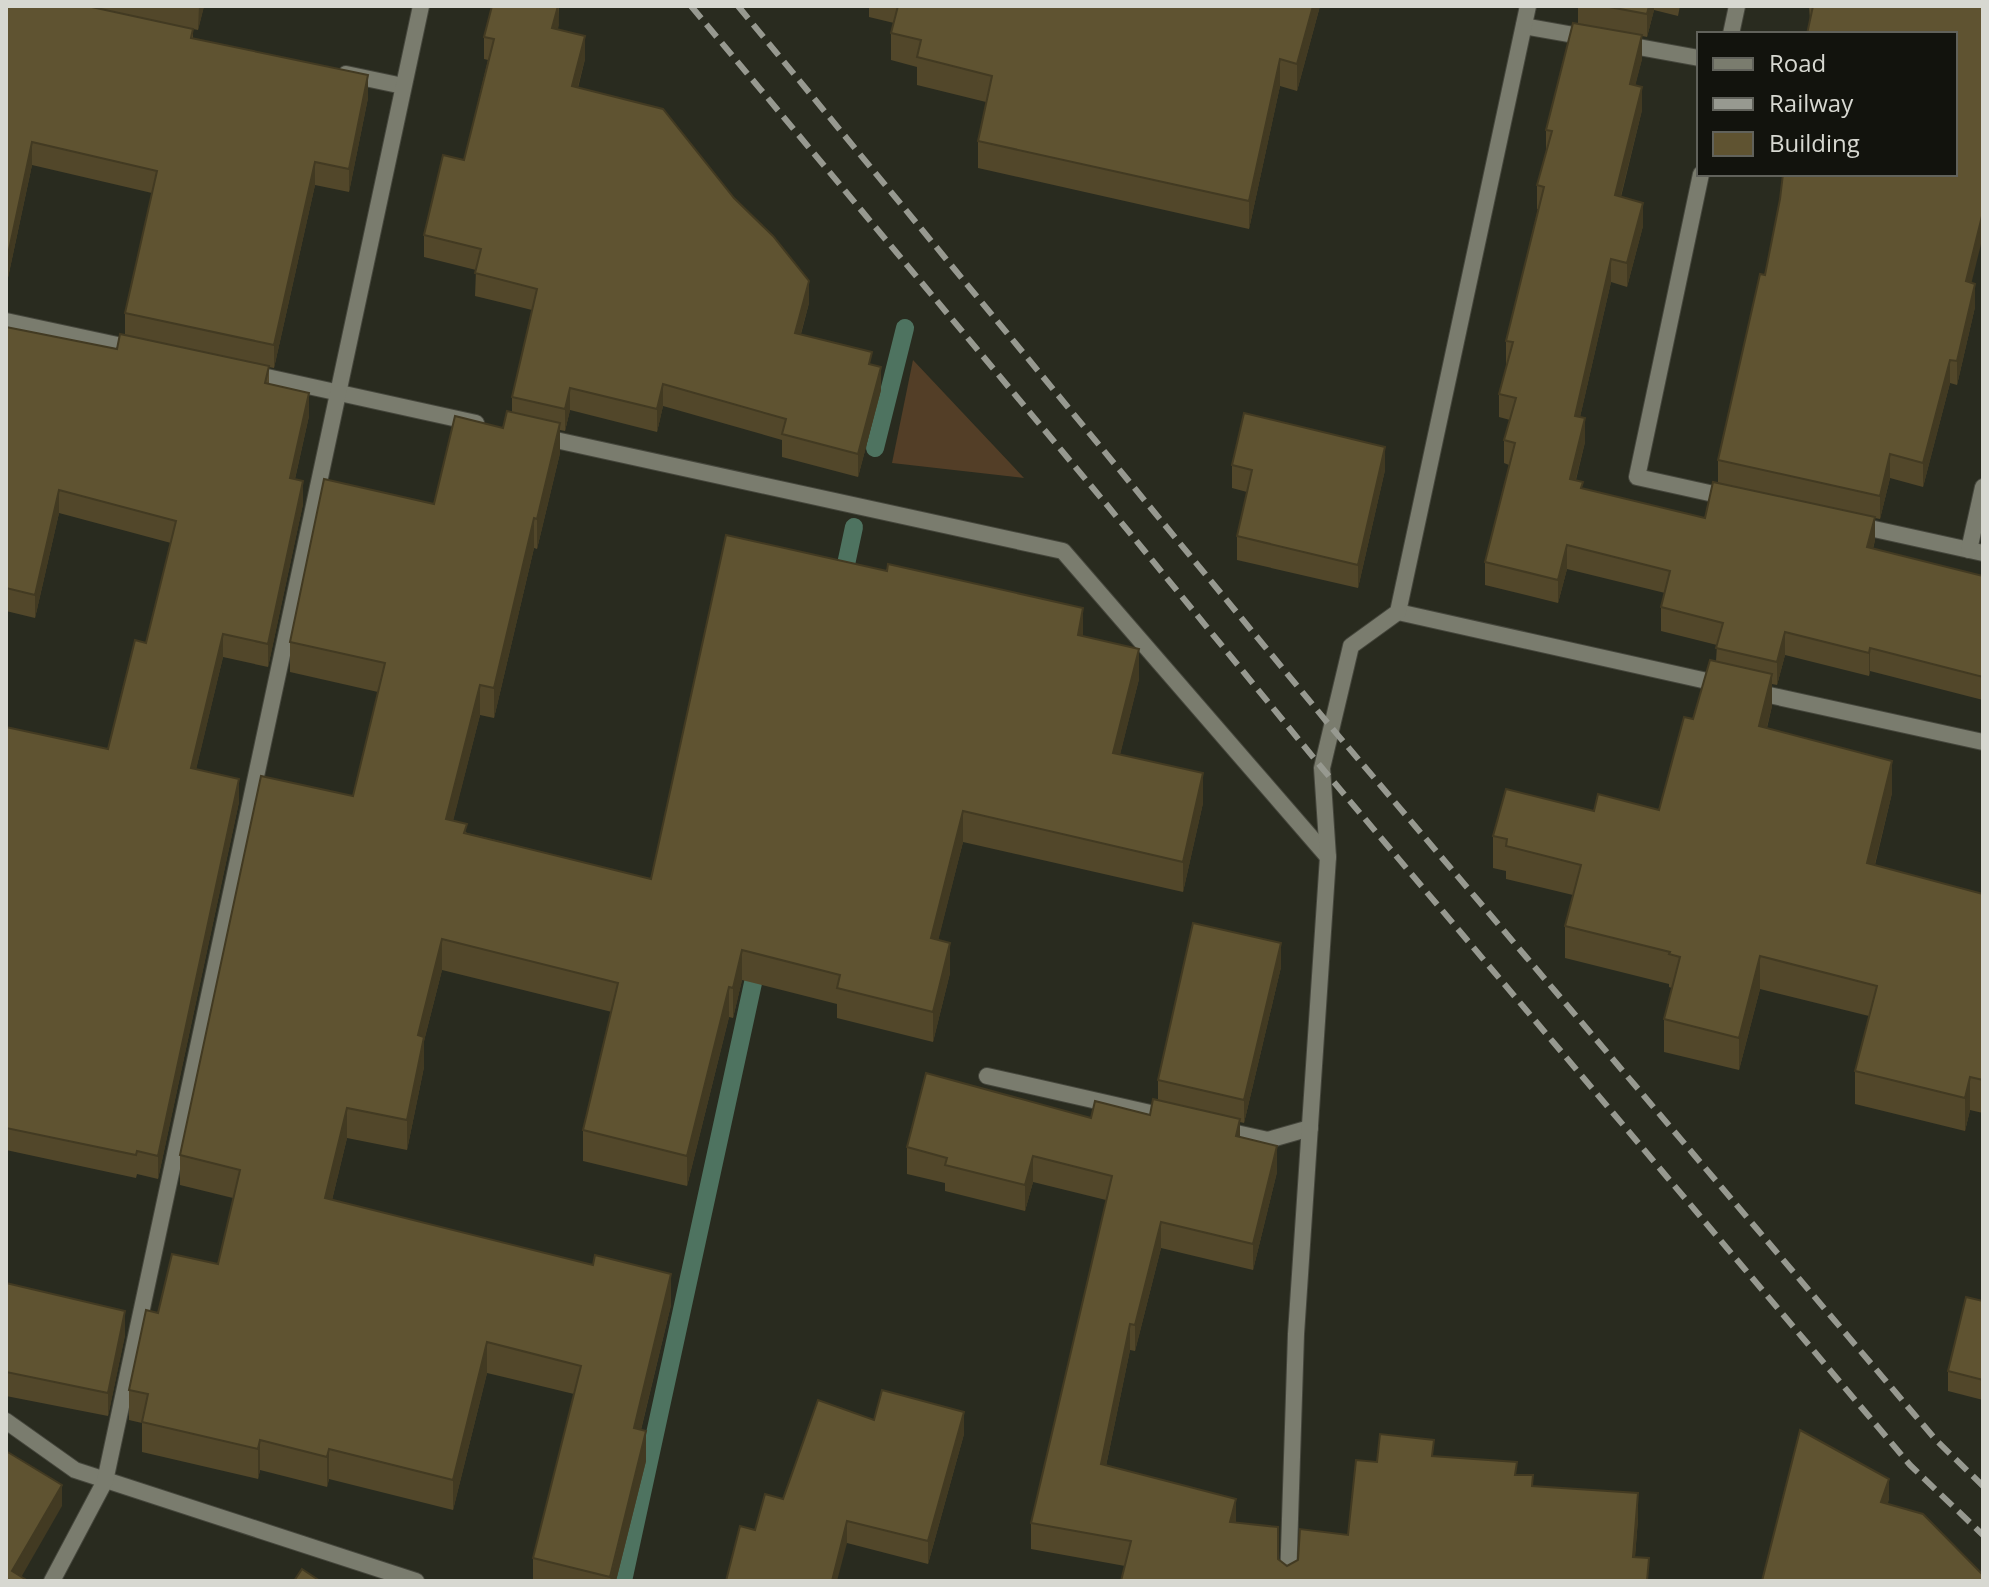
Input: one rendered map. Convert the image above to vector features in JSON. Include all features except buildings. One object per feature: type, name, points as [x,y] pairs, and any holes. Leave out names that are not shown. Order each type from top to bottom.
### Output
[{"type":"street","points":[[52,1581],[105,1481],[421,6]]},
{"type":"street","points":[[1288,1581],[1296,1334],[1328,857],[1322,768],[1351,646],[1398,612],[1528,6]]},
{"type":"street","points":[[1731,32],[1737,6]]},
{"type":"street","points":[[1524,26],[1697,58]]},
{"type":"street","points":[[326,70],[403,86]]},
{"type":"street","points":[[1701,176],[1637,477],[1743,500]]},
{"type":"street","points":[[6,321],[157,354]]},
{"type":"street","points":[[232,370],[492,426]]},
{"type":"street","points":[[523,433],[1063,551],[1328,857]]},
{"type":"street","points":[[1833,520],[1976,551],[1983,487]]},
{"type":"street","points":[[1398,612],[1983,742]]},
{"type":"street","points":[[987,1076],[1268,1140],[1310,1128]]},
{"type":"street","points":[[6,1421],[75,1470],[416,1581]]},
{"type":"shaded area","points":[[913,360],[1024,478],[892,463]]},
{"type":"waterway","points":[[875,448],[905,328]]},
{"type":"waterway","points":[[842,583],[854,527]]},
{"type":"waterway","points":[[623,1581],[758,960]]},
{"type":"railway","points":[[691,6],[1322,768],[1910,1465],[1983,1535]]},
{"type":"railway","points":[[738,6],[1331,727],[1936,1440],[1983,1486]]}]
